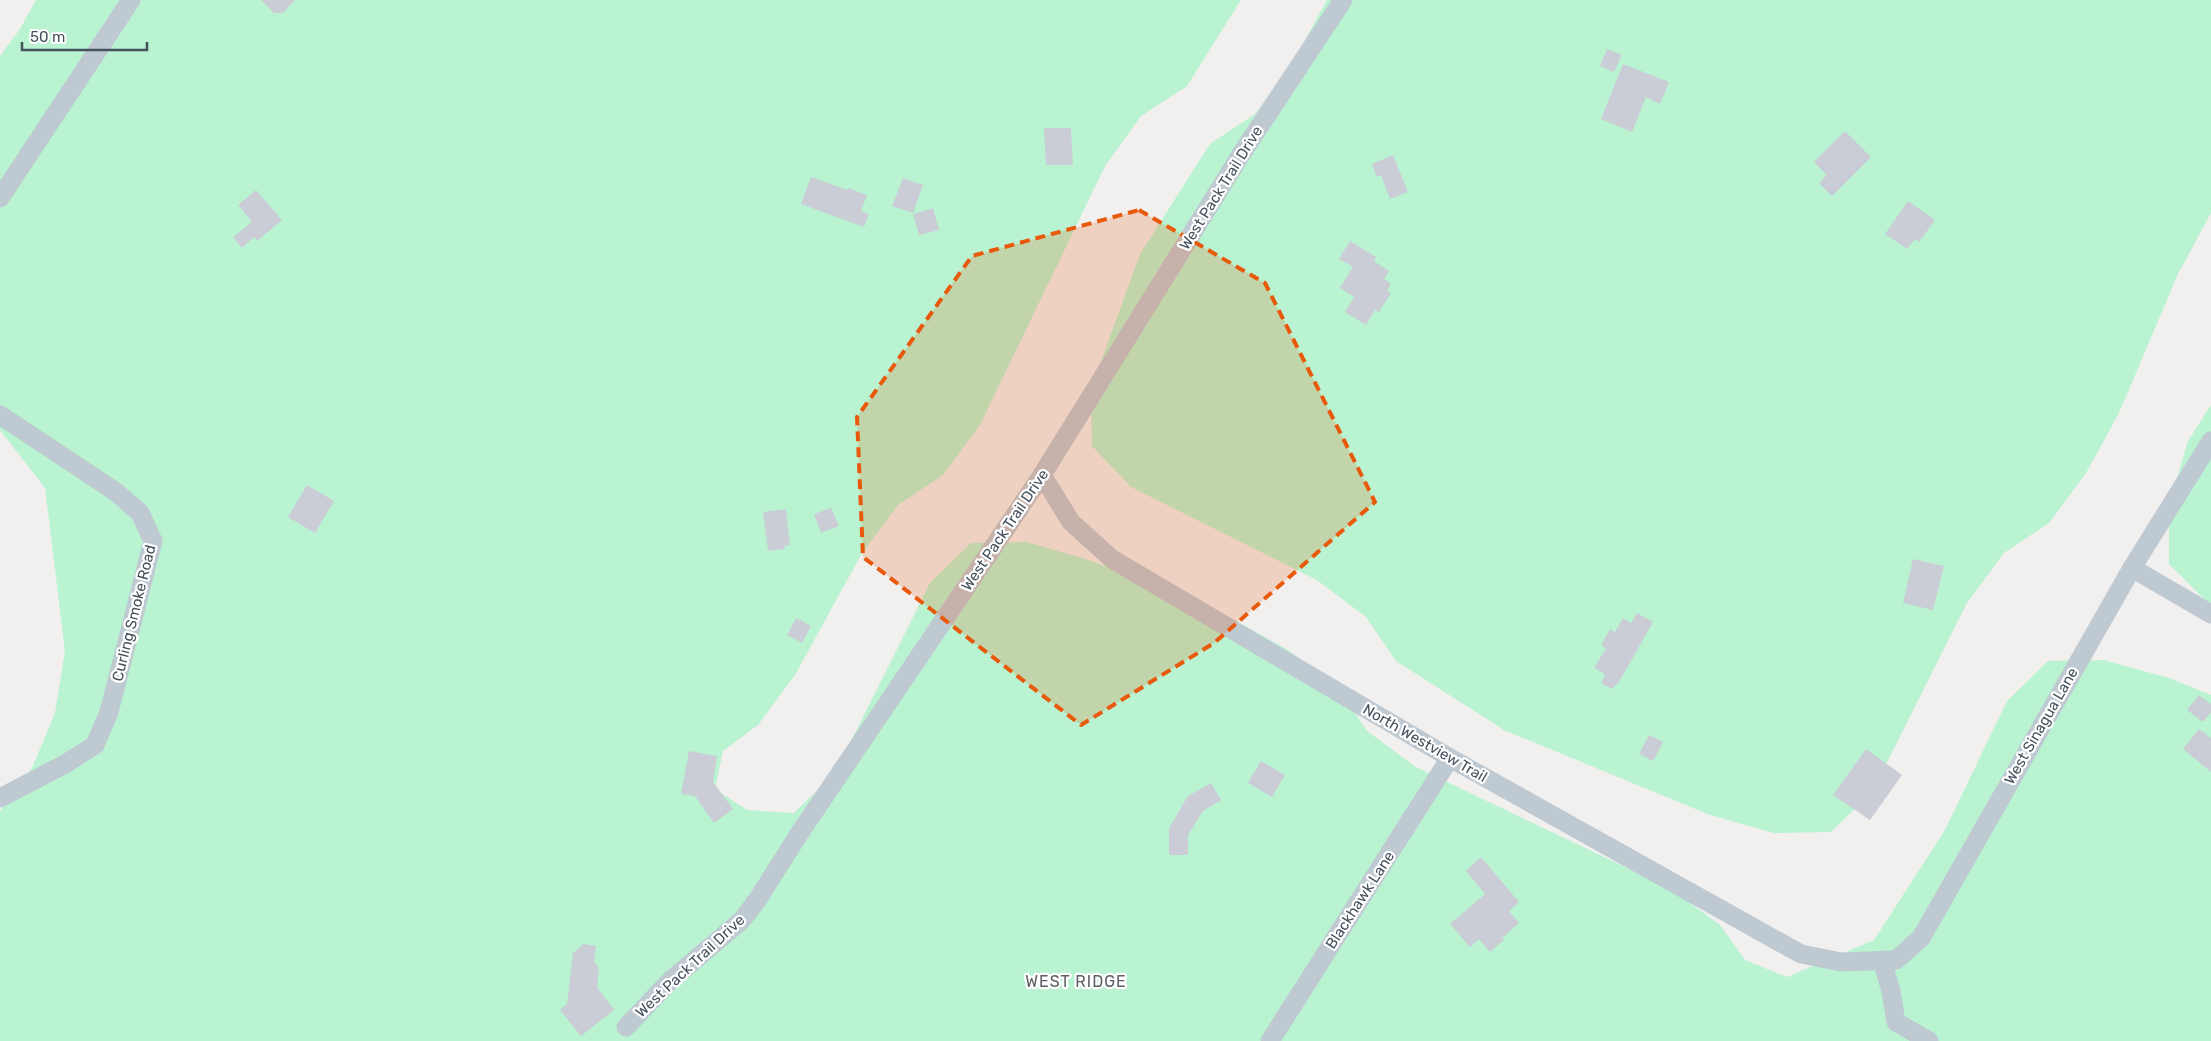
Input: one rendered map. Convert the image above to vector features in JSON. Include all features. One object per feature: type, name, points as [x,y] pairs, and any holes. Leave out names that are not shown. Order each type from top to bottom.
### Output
[{"type":"street","points":[[0,198],[131,0]]},
{"type":"street","name":"West Pack Trail Drive","points":[[626,1027],[671,980],[742,920],[1042,476],[1242,152],[1342,0]]},
{"type":"street","name":"Curling Smoke Road","points":[[0,415],[116,492],[140,514],[153,541],[109,712],[95,745],[65,764],[0,798]]},
{"type":"street","name":"West Sinagua Lane","points":[[1841,962],[1896,960],[1921,938],[2132,568],[2211,441]]},
{"type":"street","name":"North Westview Trail","points":[[1042,476],[1071,522],[1112,559],[1450,758],[1802,954],[1841,962]]},
{"type":"street","points":[[2132,568],[2211,614]]},
{"type":"street","name":"Blackhawk Lane","points":[[1270,1041],[1450,758]]},
{"type":"street","points":[[1882,960],[1891,991],[1896,1022],[1929,1041]]},
{"type":"highlighted area","points":[[1139,210],[1265,283],[1375,502],[1214,643],[1081,725],[863,557],[857,417],[972,256]]},
{"type":"green space","points":[[36,0],[1241,0],[1187,86],[1141,116],[1105,166],[980,425],[943,475],[898,505],[861,555],[795,675],[758,725],[723,751],[715,789],[747,810],[794,813],[835,773],[930,583],[971,543],[1027,542],[1092,561],[1229,617],[1288,650],[1337,686],[1367,731],[1416,767],[1671,889],[1720,925],[1745,960],[1787,977],[1874,940],[1945,830],[2007,701],[2048,661],[2104,660],[2169,678],[2211,695],[2211,1041],[0,1041],[0,811],[32,768],[55,713],[65,651],[45,488],[0,430],[0,56],[20,29]]},
{"type":"green space","points":[[1327,0],[2211,0],[2211,213],[2178,274],[2119,413],[2086,473],[2049,523],[2004,553],[1967,603],[1872,792],[1831,832],[1774,833],[1710,815],[1504,730],[1396,661],[1366,617],[1317,580],[1131,487],[1092,446],[1091,389],[1140,254],[1210,144],[1255,114],[1292,64]]},
{"type":"green space","points":[[2211,405],[2211,606],[2169,564],[2169,506],[2188,441]]},
{"type":"building","points":[[261,0],[295,0],[283,13],[274,13]]},
{"type":"building","points":[[1607,49],[1622,55],[1614,72],[1600,66]]},
{"type":"building","points":[[1623,64],[1669,82],[1660,104],[1646,97],[1632,132],[1601,119]]},
{"type":"building","points":[[1044,128],[1071,128],[1073,165],[1046,165]]},
{"type":"building","points":[[1845,131],[1871,157],[1832,196],[1819,183],[1827,175],[1814,162]]},
{"type":"building","points":[[1393,155],[1408,192],[1390,199],[1381,175],[1377,177],[1372,164]]},
{"type":"building","points":[[811,177],[867,195],[861,211],[869,214],[864,227],[801,204]]},
{"type":"building","points":[[903,178],[923,185],[913,213],[892,206]]},
{"type":"building","points":[[256,190],[282,220],[257,241],[254,237],[242,248],[233,237],[252,222],[238,205]]},
{"type":"building","points":[[1908,201],[1935,220],[1919,242],[1915,239],[1907,249],[1885,234]]},
{"type":"building","points":[[933,208],[939,230],[919,235],[913,214]]},
{"type":"building","points":[[1350,241],[1376,257],[1374,261],[1389,271],[1384,279],[1391,283],[1387,291],[1391,293],[1379,312],[1375,310],[1366,325],[1345,312],[1354,297],[1340,288],[1353,267],[1339,259]]},
{"type":"building","points":[[307,485],[334,501],[315,533],[288,517]]},
{"type":"building","points":[[831,508],[839,526],[821,533],[814,514]]},
{"type":"building","points":[[786,509],[790,545],[784,546],[785,549],[768,551],[763,512]]},
{"type":"building","points":[[1913,559],[1944,566],[1933,610],[1903,603]]},
{"type":"building","points":[[1637,613],[1653,622],[1619,682],[1612,689],[1601,683],[1605,674],[1594,668],[1606,648],[1601,645],[1610,629],[1615,632],[1623,618],[1631,623]]},
{"type":"building","points":[[796,618],[811,626],[802,643],[787,635]]},
{"type":"building","points":[[2199,695],[2211,704],[2211,712],[2203,722],[2187,710]]},
{"type":"building","points":[[2199,729],[2211,738],[2211,772],[2183,749]]},
{"type":"building","points":[[1649,735],[1663,742],[1653,761],[1639,754]]},
{"type":"building","points":[[1866,749],[1902,775],[1870,820],[1833,795]]},
{"type":"building","points":[[689,751],[717,756],[713,782],[733,809],[714,823],[695,796],[681,794]]},
{"type":"building","points":[[1261,761],[1285,775],[1272,797],[1248,783]]},
{"type":"building","points":[[1211,783],[1221,800],[1203,811],[1188,835],[1188,855],[1169,855],[1169,828],[1188,796]]},
{"type":"building","points":[[1481,857],[1519,902],[1509,911],[1519,923],[1490,952],[1479,939],[1470,947],[1450,924],[1485,894],[1466,871]]},
{"type":"building","points":[[583,944],[596,946],[594,962],[599,968],[597,987],[614,1010],[581,1036],[560,1010],[567,1004],[573,953]]},
{"type":"district","name":"WEST RIDGE","points":[[1076,981]]}]
